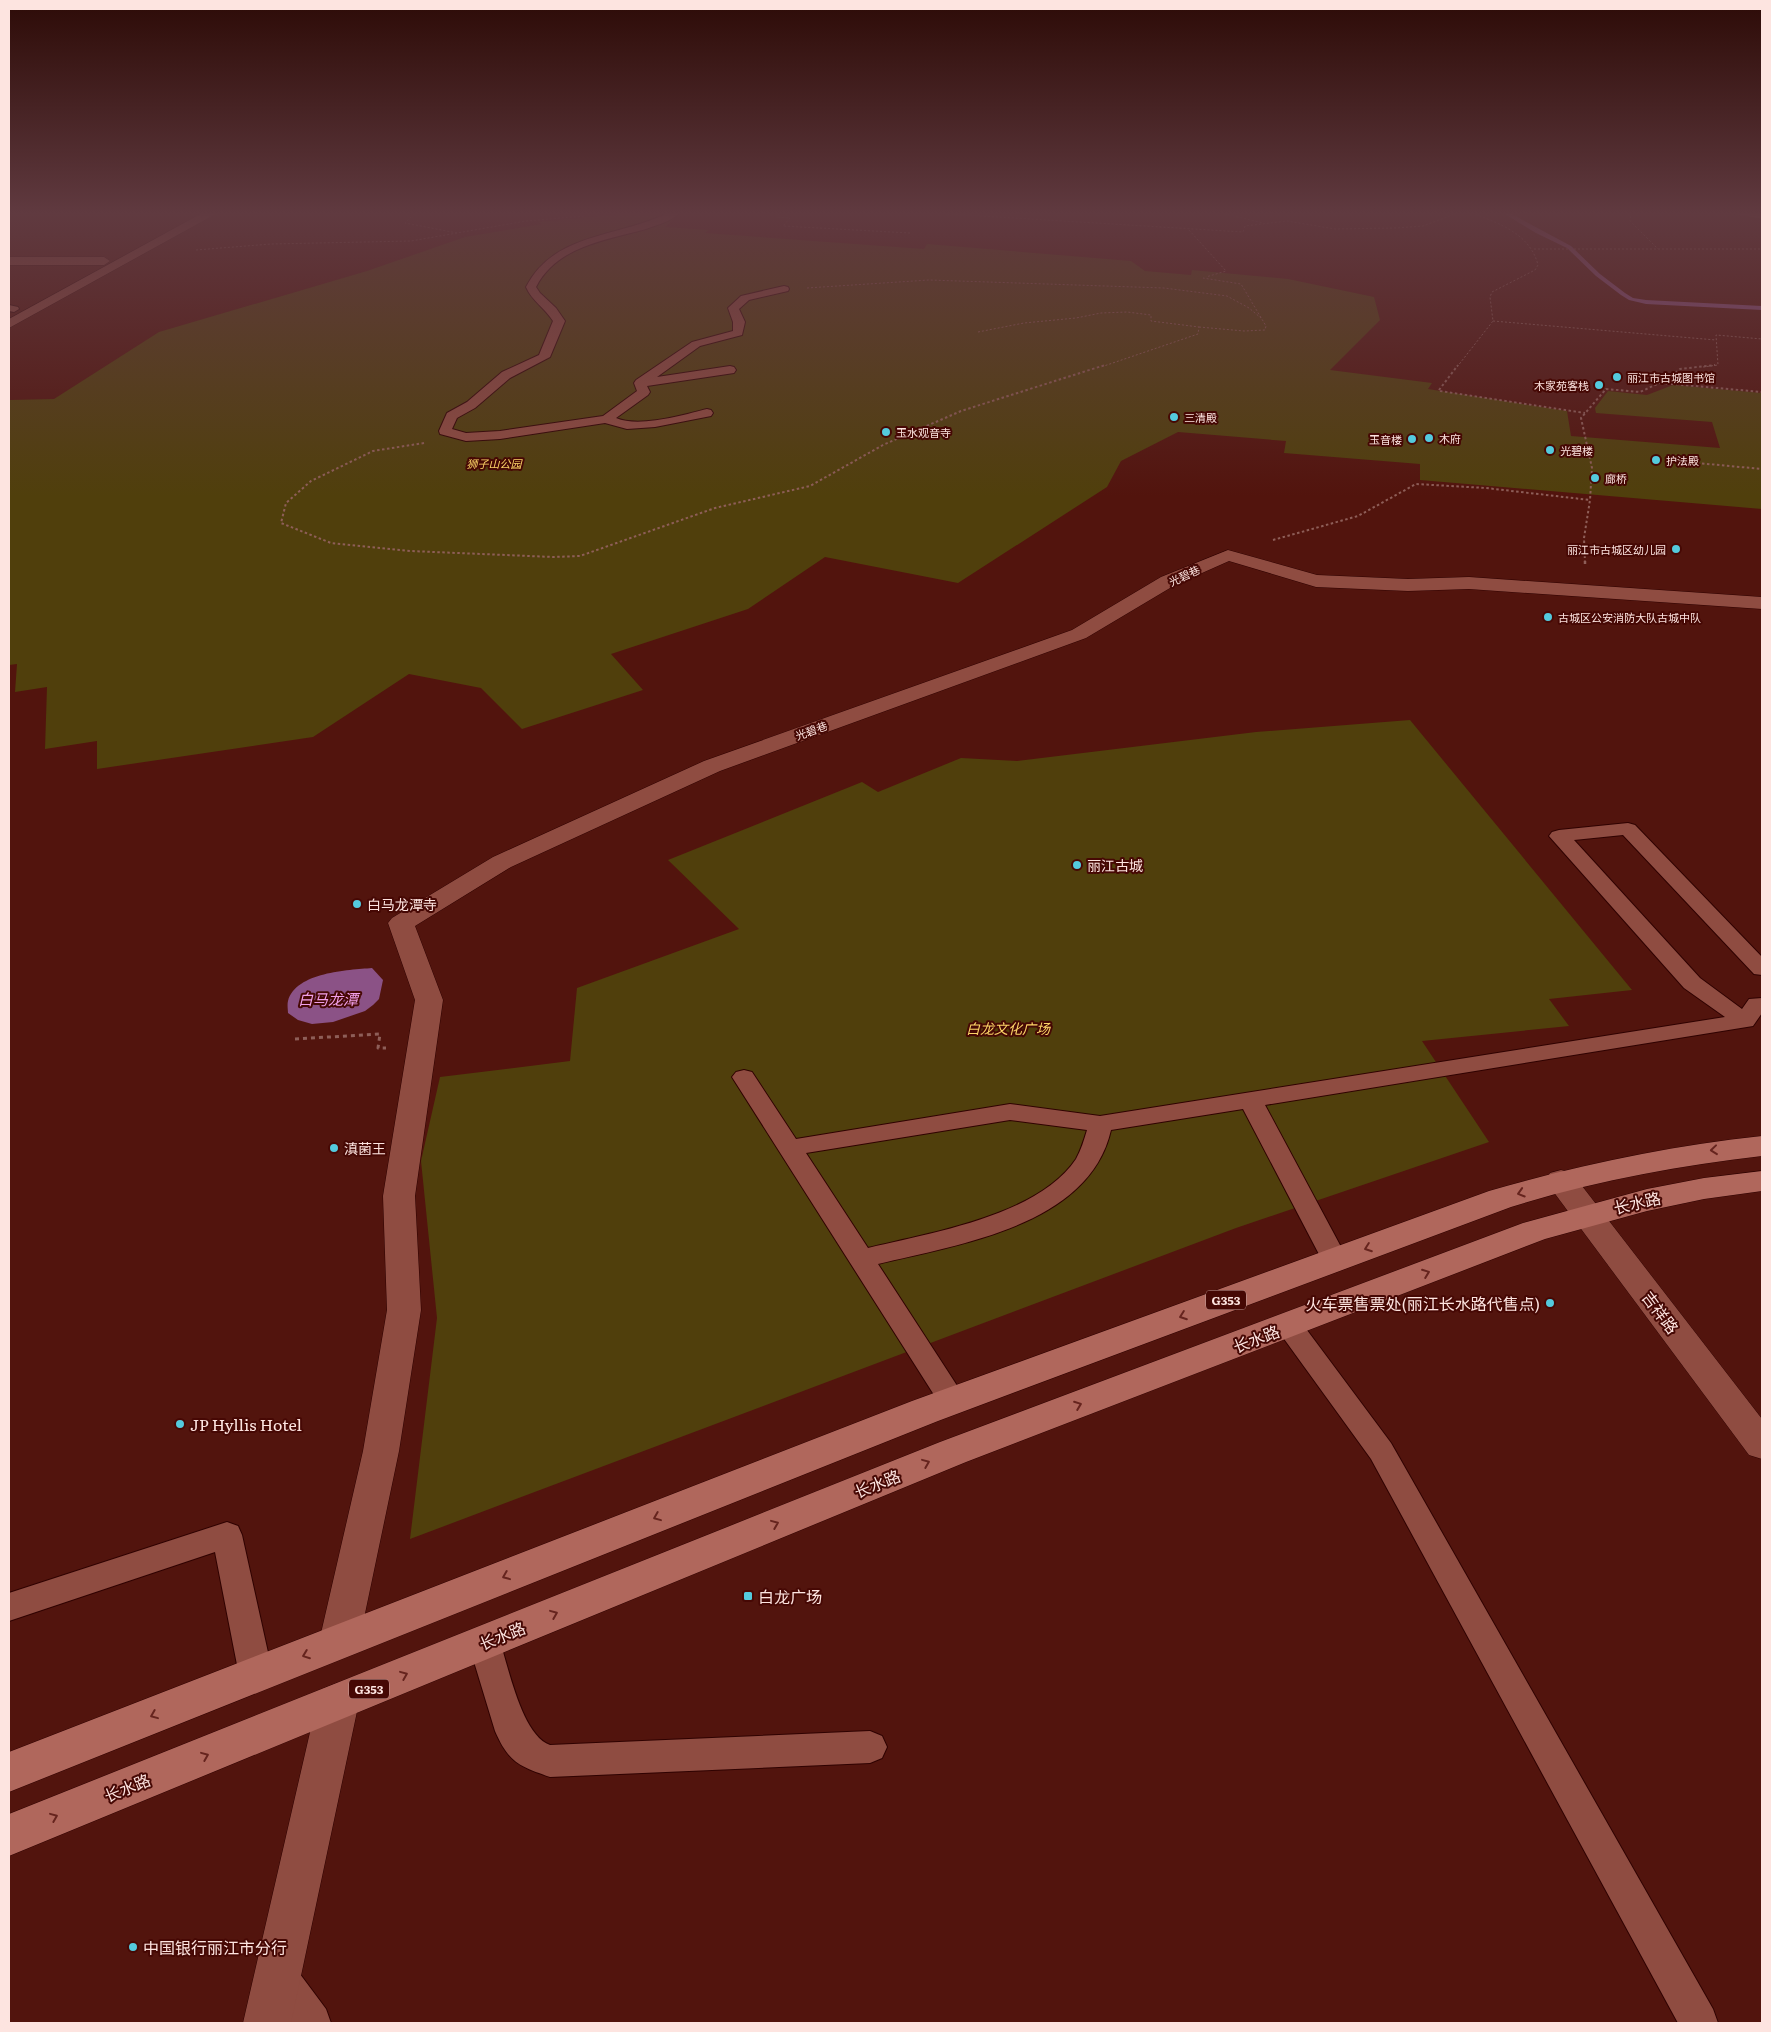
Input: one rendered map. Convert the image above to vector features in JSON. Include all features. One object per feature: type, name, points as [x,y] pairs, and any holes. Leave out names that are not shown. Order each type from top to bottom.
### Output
[{"type":"highway","name":"G353","points":[[9,1772],[953,1401],[1500,1199],[1560,1180],[1650,1160],[1762,1146]]},
{"type":"highway","name":"长水路","points":[[9,1835],[953,1452],[1534,1231],[1586,1214],[1679,1192],[1762,1181]]},
{"type":"street","points":[[9,324],[42,306]]},
{"type":"street","points":[[1228,555],[1316,581],[1408,585],[1469,583],[1762,603]]},
{"type":"street","name":"光碧巷","points":[[422,1046],[429,1000],[401,923],[502,862],[712,766],[1079,634],[1168,581],[1228,555]]},
{"type":"street","points":[[339,1642],[381,1450],[404,1310],[399,1196],[422,1046]]},
{"type":"street","name":"吉祥路","points":[[1560,1180],[1762,1444]]},
{"type":"street","points":[[267,2023],[338,1702]]},
{"type":"lane","points":[[546,306],[557,316],[559,321],[556,333],[544,357],[506,375],[471,405],[452,416],[445,432],[466,437],[500,435],[607,419],[644,392],[640,383]]},
{"type":"lane","points":[[640,383],[696,344],[738,333],[739,322],[733,308],[736,306]]},
{"type":"lane","points":[[640,383],[730,370]]},
{"type":"lane","points":[[607,419],[614,425],[654,424],[706,413]]},
{"type":"lane","points":[[1757,1006],[1692,983],[1559,836],[1628,829],[1762,969]]},
{"type":"lane","points":[[790,1148],[1010,1112],[1100,1124],[1250,1100],[1757,1006]]},
{"type":"lane","points":[[744,1077],[953,1401]]},
{"type":"lane","points":[[1250,1100],[1335,1260]]},
{"type":"lane","points":[[862,1260],[1000,1224],[1054,1196],[1071,1182],[1084,1166],[1095,1145],[1100,1124]]},
{"type":"lane","points":[[1288,1325],[1381,1450],[1699,2023]]},
{"type":"lane","points":[[9,1607],[227,1535],[256,1675]]},
{"type":"lane","points":[[484,1642],[512,1731],[530,1754],[550,1761],[870,1746]]},
{"type":"lane","points":[[278,1974],[312,2023]]},
{"type":"path","points":[[1245,306],[1261,318]]},
{"type":"path","points":[[978,332],[1024,323],[1076,318],[1101,313],[1127,312],[1151,315],[1151,321],[1164,324],[1244,331],[1265,330],[1266,326],[1254,306]]},
{"type":"path","points":[[1491,306],[1493,321],[1439,390],[1585,413]]},
{"type":"path","points":[[1493,321],[1716,340]]},
{"type":"path","points":[[466,437],[373,451],[310,481],[286,503],[281,523],[331,543],[340,544],[410,551],[553,557],[580,556],[715,508],[810,486],[883,445],[962,411],[1172,344],[1198,334],[1199,326]]},
{"type":"path","points":[[1586,591],[1584,538],[1590,500],[1592,468],[1582,418],[1585,413],[1606,388],[1640,392],[1670,378],[1680,369],[1718,365],[1716,335],[1762,338]]},
{"type":"path","points":[[1660,383],[1762,392]]},
{"type":"path","points":[[1698,463],[1762,468]]},
{"type":"path","points":[[1228,555],[1242,548],[1358,516],[1416,484],[1486,488],[1590,500]]},
{"type":"path","points":[[294,1039],[380,1034],[378,1048],[422,1046]]},
{"type":"green space","name":"狮子山公园","points":[[248,306],[1376,306],[1380,320],[1330,370],[1432,383],[1428,389],[1567,411],[1571,436],[1720,448],[1712,422],[1596,413],[1595,408],[1608,391],[1647,395],[1673,385],[1762,393],[1762,509],[1420,480],[1420,464],[1284,453],[1286,441],[1178,432],[1121,461],[1107,487],[958,583],[825,557],[748,609],[611,654],[643,690],[522,729],[481,688],[409,674],[313,737],[97,769],[97,741],[45,749],[47,687],[15,692],[17,664],[9,665],[9,400],[54,399],[159,332]]},
{"type":"green space","name":"白龙文化广场","points":[[1410,720],[1632,990],[1549,999],[1569,1026],[1422,1041],[1489,1142],[1236,1228],[410,1539],[437,1318],[421,1161],[440,1077],[570,1061],[577,988],[739,929],[668,860],[862,782],[878,792],[961,758],[1017,761],[1256,732]]},
{"type":"water","name":"白马龙潭","points":[[372,968],[383,980],[379,999],[365,1011],[333,1022],[312,1024],[298,1020],[288,1013],[288,1001],[293,991],[312,978],[324,974]]},
{"type":"waterway","points":[[1720,306],[1762,308]]},
{"type":"place","name":"丽江市古城图书馆","points":[[1617,377]]},
{"type":"place","name":"木家苑客栈","points":[[1599,385]]},
{"type":"place","name":"三清殿","points":[[1174,417]]},
{"type":"place","name":"玉水观音寺","points":[[886,432]]},
{"type":"place","name":"木府","points":[[1429,438]]},
{"type":"place","name":"玉音楼","points":[[1412,439]]},
{"type":"place","name":"光碧楼","points":[[1550,450]]},
{"type":"place","name":"护法殿","points":[[1656,460]]},
{"type":"place","name":"廊桥","points":[[1595,478]]},
{"type":"place","name":"丽江市古城区幼儿园","points":[[1676,549]]},
{"type":"place","name":"古城区公安消防大队古城中队","points":[[1548,617]]},
{"type":"place","name":"丽江古城","points":[[1077,865]]},
{"type":"place","name":"白马龙潭寺","points":[[357,904]]},
{"type":"place","name":"滇菌王","points":[[334,1148]]},
{"type":"place","name":"火车票售票处(丽江长水路代售点)","points":[[1550,1303]]},
{"type":"place","name":"JP Hyllis Hotel","points":[[180,1424]]},
{"type":"place","name":"白龙广场","points":[[748,1596]]},
{"type":"place","name":"中国银行丽江市分行","points":[[133,1947]]}]
